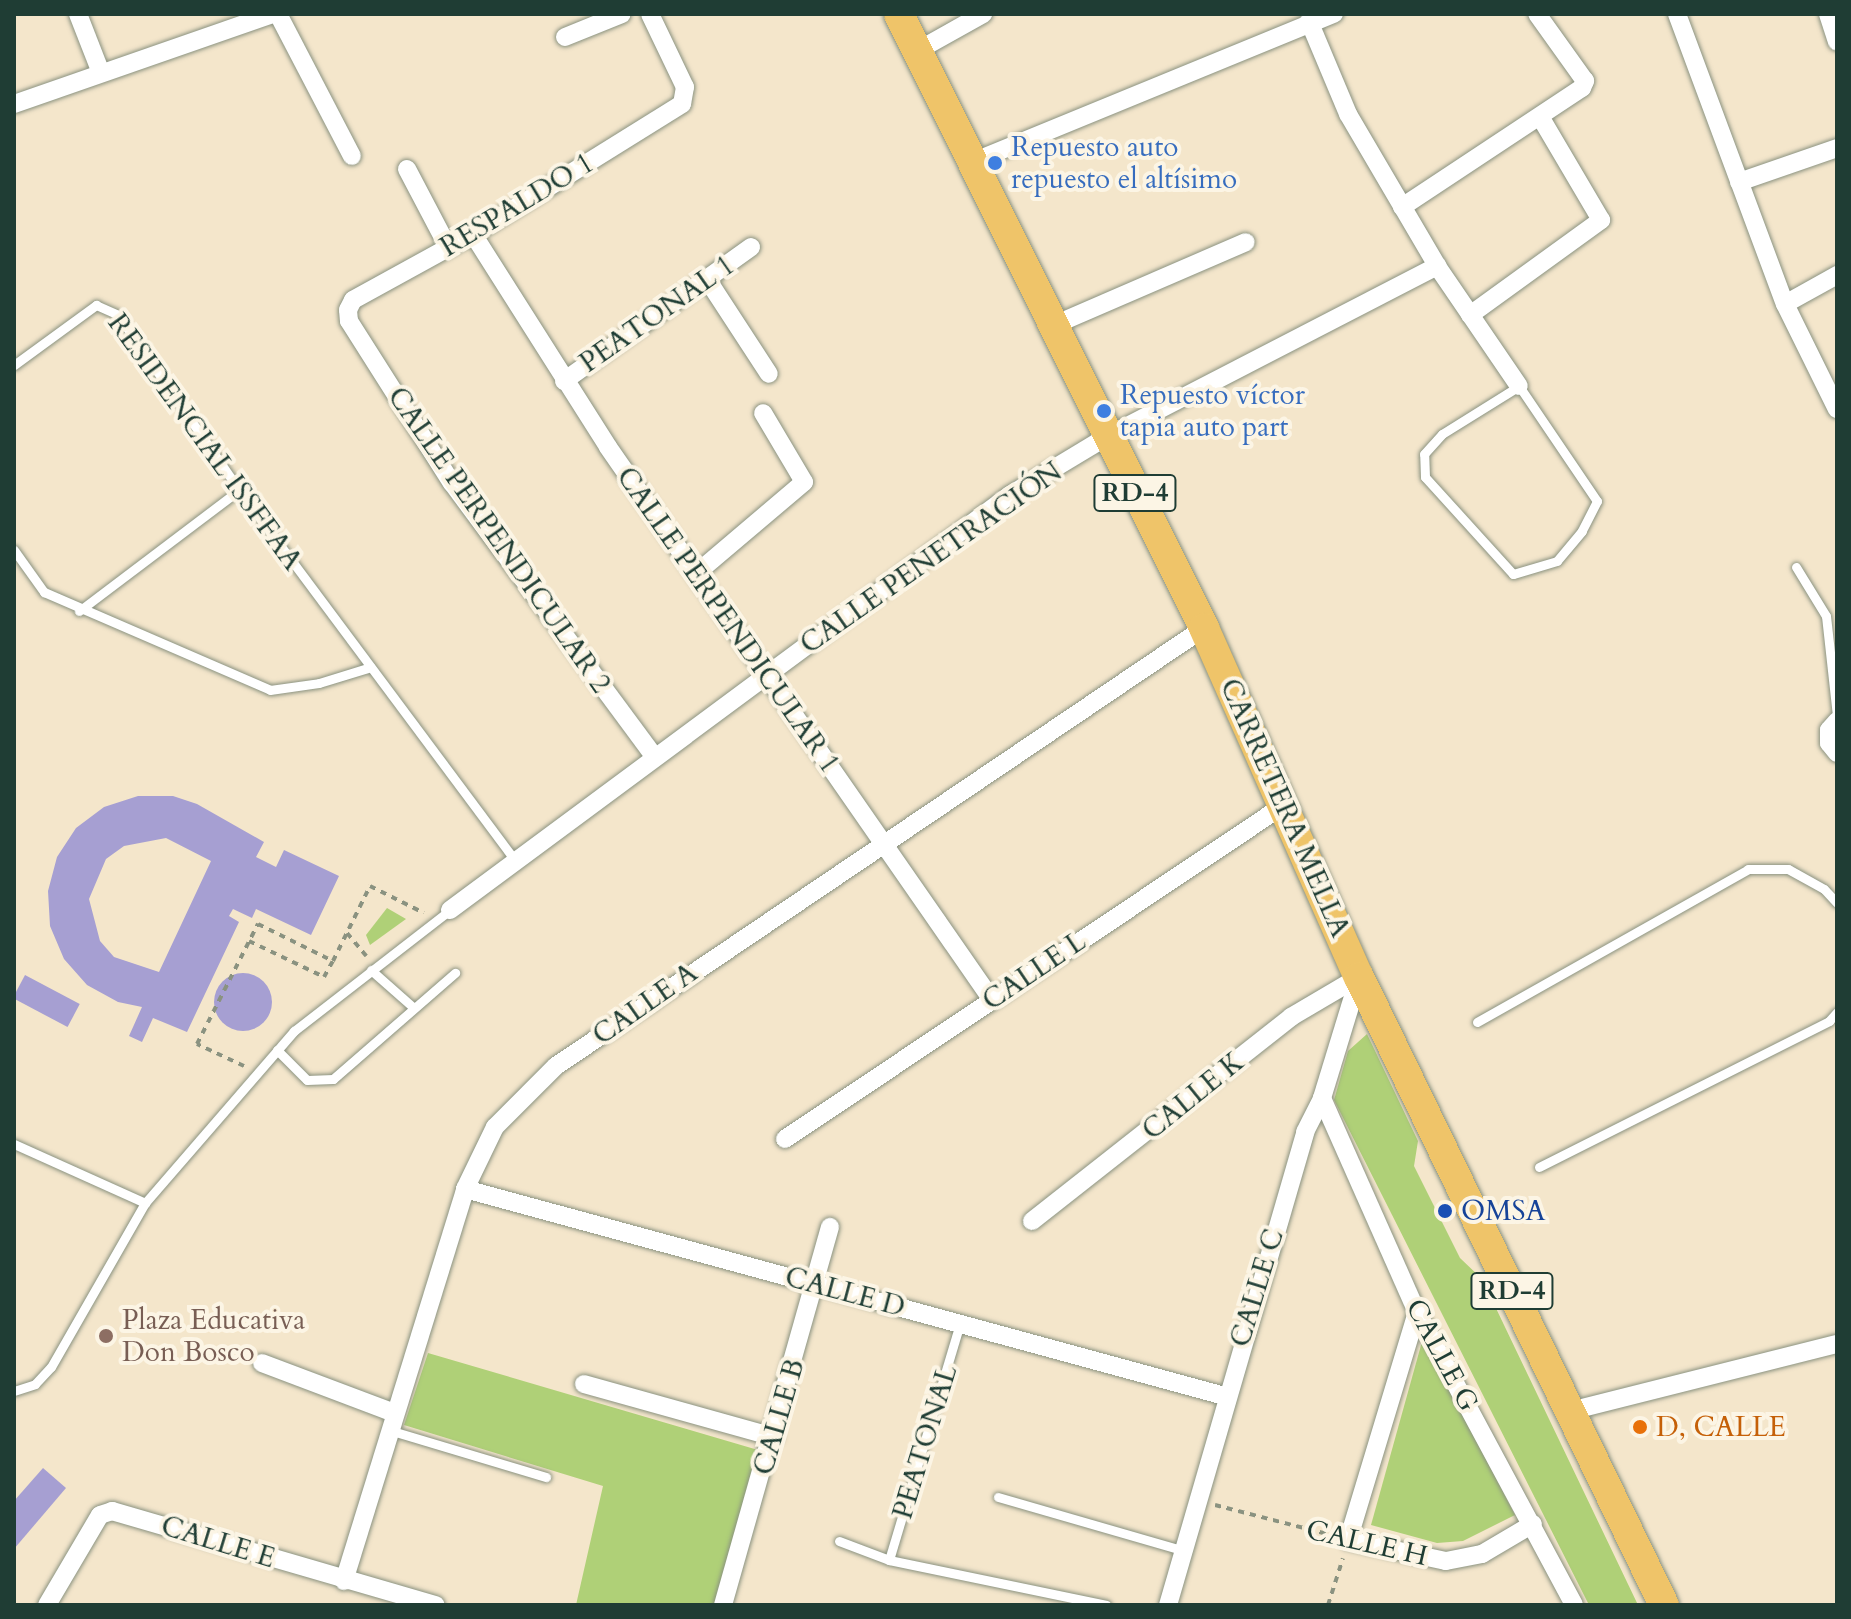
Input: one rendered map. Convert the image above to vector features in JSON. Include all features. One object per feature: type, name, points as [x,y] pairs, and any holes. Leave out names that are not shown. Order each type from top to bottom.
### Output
[{"type":"main road","name":"CARRETERA MELLA","points":[[899,14],[975,161],[1106,437],[1204,628],[1359,977],[1664,1605]]},
{"type":"street","points":[[78,14],[101,73]]},
{"type":"street","points":[[14,104],[276,14],[352,156]]},
{"type":"street","points":[[565,37],[622,14]]},
{"type":"street","name":"RESPALDO 1","points":[[349,321],[353,300],[473,234],[682,104],[685,87],[650,14]]},
{"type":"street","points":[[917,51],[983,14]]},
{"type":"street","points":[[975,161],[1309,21],[1334,14]]},
{"type":"street","points":[[1402,207],[1541,118],[1585,81],[1537,14]]},
{"type":"street","points":[[1677,14],[1785,304],[1837,409]]},
{"type":"street","points":[[1828,14],[1837,42]]},
{"type":"street","points":[[1309,21],[1348,114],[1437,266],[1519,386]]},
{"type":"street","points":[[1470,315],[1601,220],[1541,118]]},
{"type":"street","points":[[1739,182],[1837,148]]},
{"type":"street","points":[[407,169],[448,247]]},
{"type":"street","name":"CALLE PERPENDICULAR 1","points":[[473,234],[564,381],[769,674],[881,844],[992,1000]]},
{"type":"street","points":[[1052,326],[1246,242]]},
{"type":"street","name":"PEATONAL 1","points":[[564,381],[751,247]]},
{"type":"street","name":"CALLE PENETRACIÓN","points":[[444,915],[654,756],[1010,495],[1106,437],[1437,266]]},
{"type":"street","points":[[1785,304],[1837,275]]},
{"type":"street","points":[[707,279],[769,374]]},
{"type":"street","name":"CALLE PERPENDICULAR 2","points":[[349,321],[452,483],[654,756]]},
{"type":"street","points":[[698,572],[802,487],[804,477],[763,413]]},
{"type":"street","name":"CALLE A","points":[[344,1581],[465,1189],[495,1127],[556,1066],[1204,628]]},
{"type":"street","points":[[1834,722],[1829,743],[1837,753]]},
{"type":"street","name":"CALLE L","points":[[785,1139],[1284,805]]},
{"type":"street","name":"CALLE C","points":[[1168,1605],[1225,1396],[1305,1132],[1322,1098],[1359,977]]},
{"type":"street","name":"CALLE K","points":[[1032,1221],[1291,1017],[1359,977]]},
{"type":"street","name":"CALLE G","points":[[1322,1098],[1417,1312],[1574,1605]]},
{"type":"street","name":"CALLE D","points":[[465,1189],[1225,1396]]},
{"type":"street","name":"CALLE B","points":[[723,1605],[774,1437],[830,1227]]},
{"type":"street","points":[[1348,1540],[1417,1312]]},
{"type":"street","points":[[1570,1411],[1837,1344]]},
{"type":"street","points":[[262,1363],[391,1421]]},
{"type":"street","points":[[584,1384],[774,1437]]},
{"type":"street","name":"CALLE E","points":[[47,1605],[100,1515],[112,1511],[344,1581],[436,1605]]},
{"type":"street","name":"CALLE H","points":[[1348,1540],[1446,1561],[1482,1554],[1533,1524]]},
{"type":"lane","name":"RESIDENCIAL ISSFFAA","points":[[14,365],[96,305],[118,315],[239,490],[516,861]]},
{"type":"lane","points":[[1519,386],[1597,501],[1582,531],[1557,561],[1513,574],[1425,477],[1424,454],[1442,434],[1519,386]]},
{"type":"lane","points":[[79,611],[239,490]]},
{"type":"lane","points":[[14,550],[44,592],[79,611],[270,690],[319,683],[371,667]]},
{"type":"lane","points":[[1796,567],[1826,616],[1834,722]]},
{"type":"lane","points":[[1477,1022],[1748,869],[1788,869],[1824,889],[1837,903]]},
{"type":"lane","points":[[14,1391],[35,1384],[51,1367],[145,1203],[277,1050],[373,969],[444,915]]},
{"type":"lane","points":[[373,969],[414,1008]]},
{"type":"lane","points":[[277,1050],[307,1080],[333,1079],[455,973]]},
{"type":"lane","points":[[1539,1167],[1829,1021],[1837,1012]]},
{"type":"lane","points":[[14,1144],[145,1203]]},
{"type":"lane","name":"PEATONAL","points":[[889,1560],[960,1324]]},
{"type":"lane","points":[[391,1421],[546,1477]]},
{"type":"lane","points":[[998,1497],[1182,1550]]},
{"type":"lane","points":[[839,1541],[889,1560],[1106,1605]]},
{"type":"path","points":[[249,941],[324,977],[370,886],[444,915]]},
{"type":"path","points":[[258,1072],[197,1044],[258,924],[333,961]]},
{"type":"path","points":[[347,933],[373,969]]},
{"type":"path","name":"CALLE H","points":[[1196,1500],[1348,1540]]},
{"type":"path","points":[[1328,1605],[1348,1540]]},
{"type":"green space","points":[[387,908],[406,919],[370,945],[366,935]]},
{"type":"green space","points":[[1367,1034],[1418,1141],[1414,1166],[1460,1258],[1482,1279],[1638,1605],[1589,1605],[1334,1100],[1348,1051]]},
{"type":"green space","points":[[1423,1338],[1515,1515],[1463,1541],[1437,1543],[1371,1525]]},
{"type":"green space","points":[[428,1353],[758,1450],[715,1605],[576,1605],[603,1486],[404,1425]]},
{"type":"building","points":[[138,796],[173,796],[197,804],[264,842],[256,857],[276,867],[284,850],[339,876],[311,935],[256,909],[252,918],[233,909],[229,916],[239,922],[187,1032],[153,1018],[142,1042],[129,1036],[142,1007],[118,1002],[87,985],[64,959],[50,926],[48,891],[57,857],[76,828],[104,807]],"holes":[[[166,838],[211,861],[159,972],[114,957],[100,941],[89,899],[106,859],[124,846]]]},
{"type":"building","points":[[243,973],[264,981],[272,1002],[264,1023],[243,1031],[222,1023],[214,1002],[222,981]]},
{"type":"building","points":[[25,975],[80,1004],[68,1027],[14,999]]},
{"type":"building","points":[[43,1468],[66,1488],[14,1549],[14,1501]]},
{"type":"place","name":"Repuesto auto repuesto el altísimo","points":[[995,163]]},
{"type":"place","name":"Repuesto víctor tapia auto part","points":[[1104,411]]},
{"type":"place","name":"OMSA","points":[[1445,1211]]},
{"type":"place","name":"Plaza Educativa Don Bosco","points":[[106,1336]]},
{"type":"place","name":"D, CALLE","points":[[1640,1427]]}]
